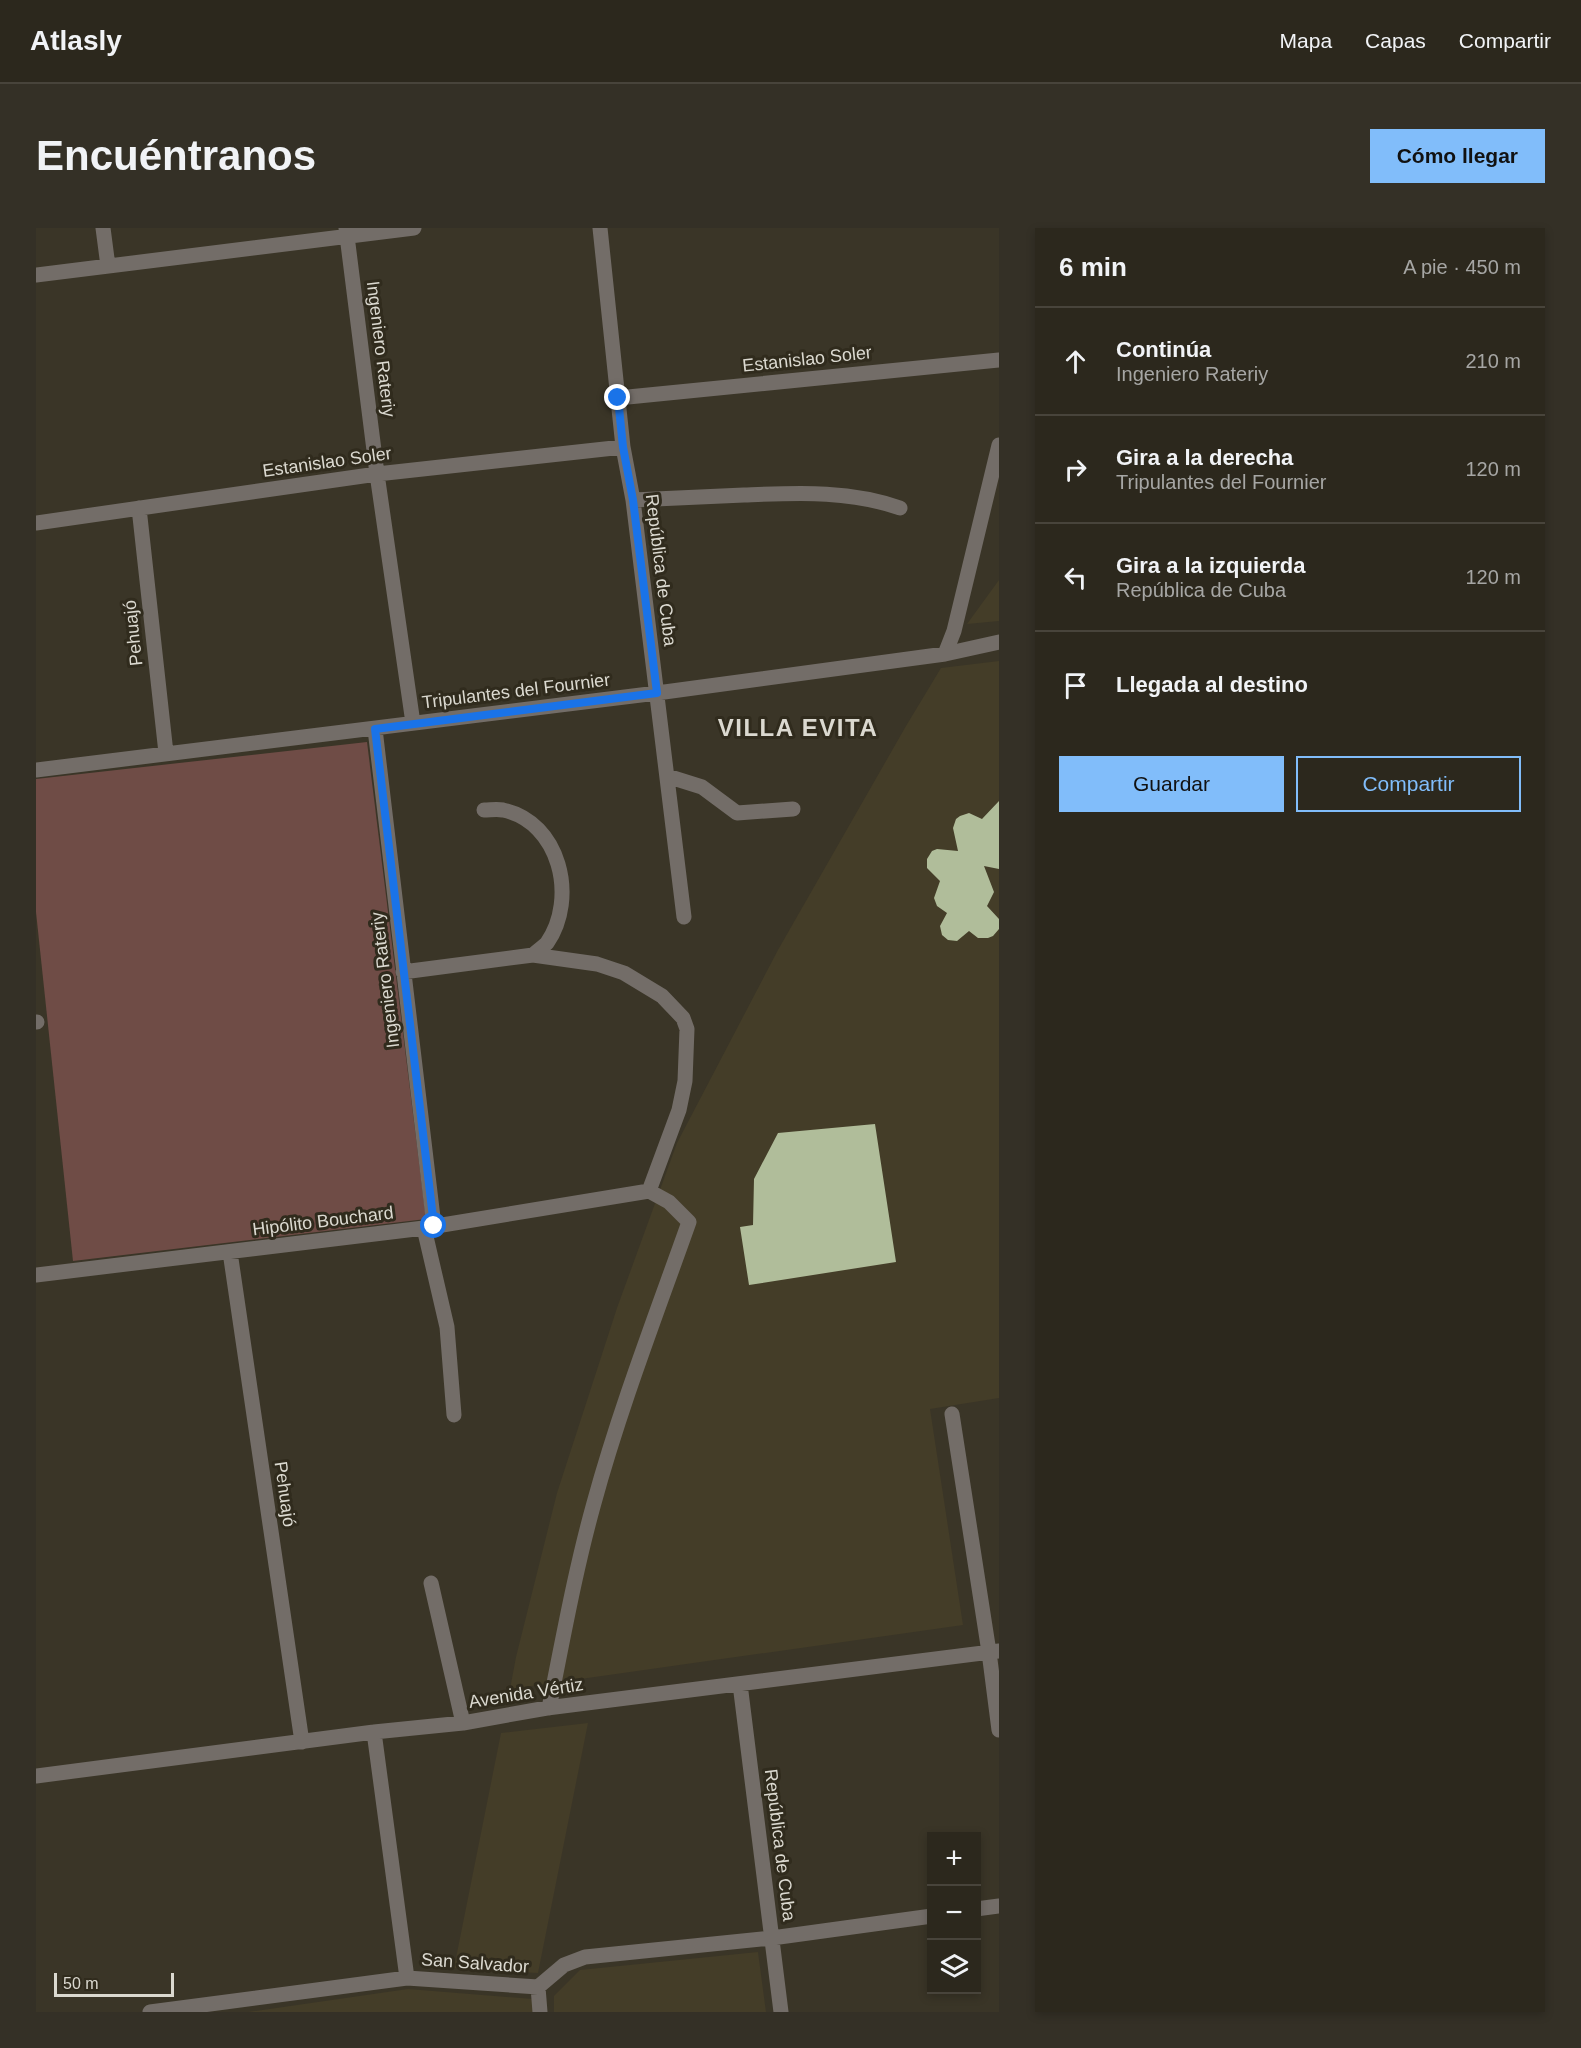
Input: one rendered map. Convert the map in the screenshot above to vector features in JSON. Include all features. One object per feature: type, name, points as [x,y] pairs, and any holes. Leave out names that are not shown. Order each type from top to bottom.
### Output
[{"type":"street","points":[[103,228],[108,267]]},
{"type":"street","points":[[36,275],[108,267],[346,232],[414,228]]},
{"type":"street","name":"República de Cuba","points":[[600,228],[623,447],[633,500],[684,917]]},
{"type":"street","name":"Ingeniero Rateriy","points":[[346,232],[377,474],[413,723]]},
{"type":"street","name":"Estanislao Soler","points":[[618,398],[999,360]]},
{"type":"street","points":[[945,654],[954,631],[999,444]]},
{"type":"street","name":"Estanislao Soler","points":[[36,522],[377,474],[623,447]]},
{"type":"street","points":[[633,500],[803,493],[847,495],[900,508]]},
{"type":"street","name":"Pehuajó","points":[[139,508],[166,753]]},
{"type":"street","name":"Tripulantes del Fournier","points":[[36,770],[657,693],[945,654],[999,642]]},
{"type":"street","name":"Ingeniero Rateriy","points":[[375,729],[429,1227],[447,1327],[454,1415]]},
{"type":"street","points":[[667,776],[702,787],[737,813],[793,809]]},
{"type":"street","points":[[484,810],[503,810],[530,822],[551,845],[561,876],[561,903],[546,944],[533,955]]},
{"type":"street","points":[[403,972],[533,955],[597,964],[624,973],[668,1001],[683,1018],[687,1029],[685,1081],[679,1110],[649,1191],[669,1202],[689,1222],[621,1416],[594,1502],[567,1614],[549,1708]]},
{"type":"street","name":"Hipólito Bouchard","points":[[36,1275],[429,1227],[649,1191]]},
{"type":"street","name":"Pehuajó","points":[[230,1252],[302,1743]]},
{"type":"street","points":[[952,1414],[994,1651],[999,1730]]},
{"type":"street","points":[[431,1583],[463,1723]]},
{"type":"street","name":"Avenida Vértiz","points":[[36,1776],[374,1732],[463,1723],[549,1708],[994,1651]]},
{"type":"street","name":"República de Cuba","points":[[740,1684],[781,2012]]},
{"type":"street","points":[[374,1732],[407,1978]]},
{"type":"street","points":[[36,1767],[58,1773]]},
{"type":"street","points":[[981,1909],[999,1906]]},
{"type":"street","name":"San Salvador","points":[[150,2012],[407,1978],[538,1987],[564,1965],[585,1957],[772,1938],[927,1917]]},
{"type":"street","points":[[538,1987],[540,2012]]},
{"type":"shaded area","points":[[999,580],[999,621],[967,624]]},
{"type":"shaded area","points":[[999,661],[999,1398],[930,1409],[963,1625],[510,1689],[557,1493],[617,1308],[677,1143],[778,950],[941,668]]},
{"type":"shaded area","points":[[367,742],[426,1219],[73,1261],[36,912],[36,779]]},
{"type":"shaded area","points":[[588,1723],[538,1973],[454,1968],[501,1733]]},
{"type":"shaded area","points":[[758,1952],[766,2012],[554,2012],[554,1996],[580,1970]]},
{"type":"shaded area","points":[[408,1989],[533,1999],[533,2012],[248,2012]]},
{"type":"building","points":[[999,801],[999,869],[984,866],[994,892],[987,906],[999,919],[999,929],[988,938],[978,938],[969,931],[957,941],[948,940],[942,935],[940,926],[947,913],[937,906],[934,898],[940,881],[927,868],[927,859],[932,851],[937,849],[958,851],[953,828],[956,819],[969,813],[982,819]]},
{"type":"building","points":[[875,1124],[896,1262],[749,1285],[740,1227],[753,1225],[754,1179],[778,1133]]},
{"type":"district","name":"VILLA EVITA","points":[[798,728]]},
{"type":"route","points":[[434,1226],[375,729],[657,693],[618,398]]}]
